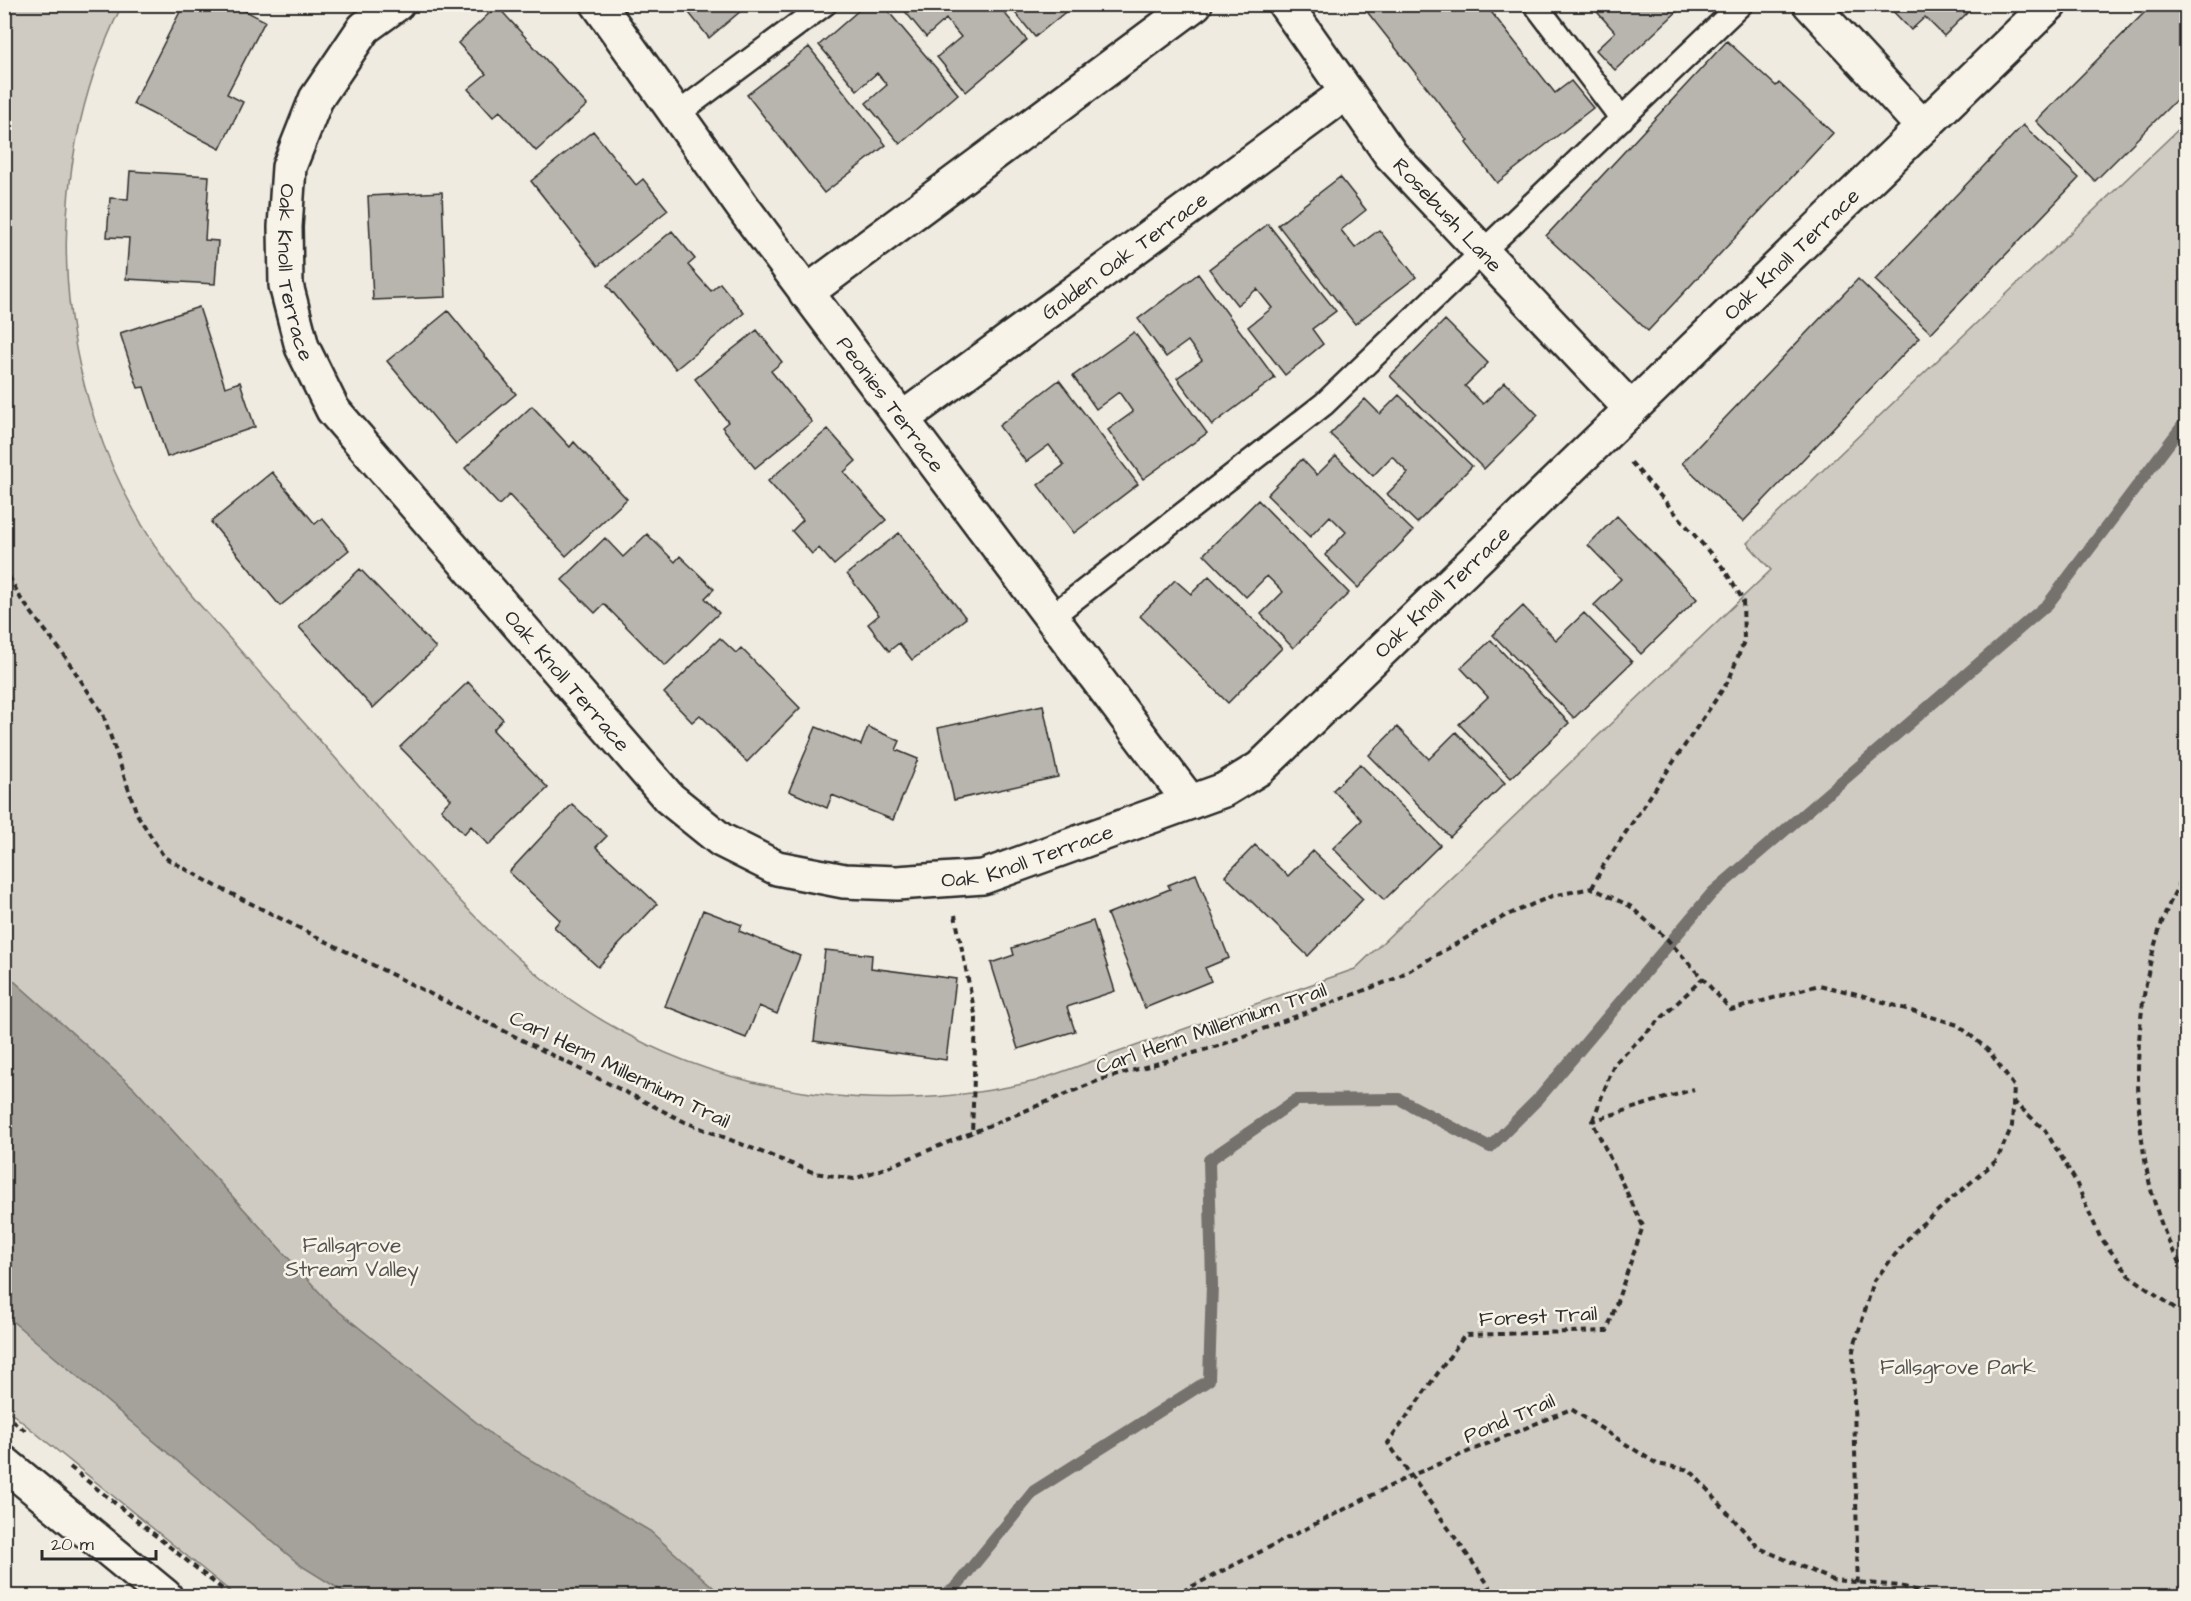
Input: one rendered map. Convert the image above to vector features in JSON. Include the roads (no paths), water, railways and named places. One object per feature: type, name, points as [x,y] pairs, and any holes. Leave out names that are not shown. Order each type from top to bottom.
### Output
[{"type":"street","name":"Oak Knoll Terrace","points":[[397,4],[364,28],[322,90],[289,167],[285,227],[286,285],[302,347],[333,410],[669,798],[721,840],[777,868],[844,881],[897,883],[983,877],[1224,790],[1260,768],[2050,4]]},
{"type":"street","name":"Peonies Terrace","points":[[598,4],[676,115],[807,293],[1190,802]]},
{"type":"street","points":[[807,293],[1195,4]]},
{"type":"street","name":"Rosebush Lane","points":[[1285,4],[1391,155],[1631,409]]},
{"type":"street","points":[[1810,4],[1923,127]]},
{"type":"street","name":"Golden Oak Terrace","points":[[902,419],[1347,92]]},
{"type":"street","points":[[4,1463],[165,1596]]},
{"type":"lane","points":[[676,115],[825,4]]},
{"type":"lane","points":[[1536,4],[1622,119]]},
{"type":"lane","points":[[1051,617],[1323,404],[1741,4]]},
{"type":"waterway","points":[[943,1596],[954,1589],[1034,1491],[1209,1380],[1212,1284],[1209,1160],[1296,1100],[1399,1099],[1490,1147],[1540,1097],[1712,893],[2048,604],[2186,421]]},
{"type":"park label","name":"Fallsgrove Stream Valley","points":[[352,1257]]},
{"type":"park label","name":"Fallsgrove Park","points":[[1958,1367]]}]
